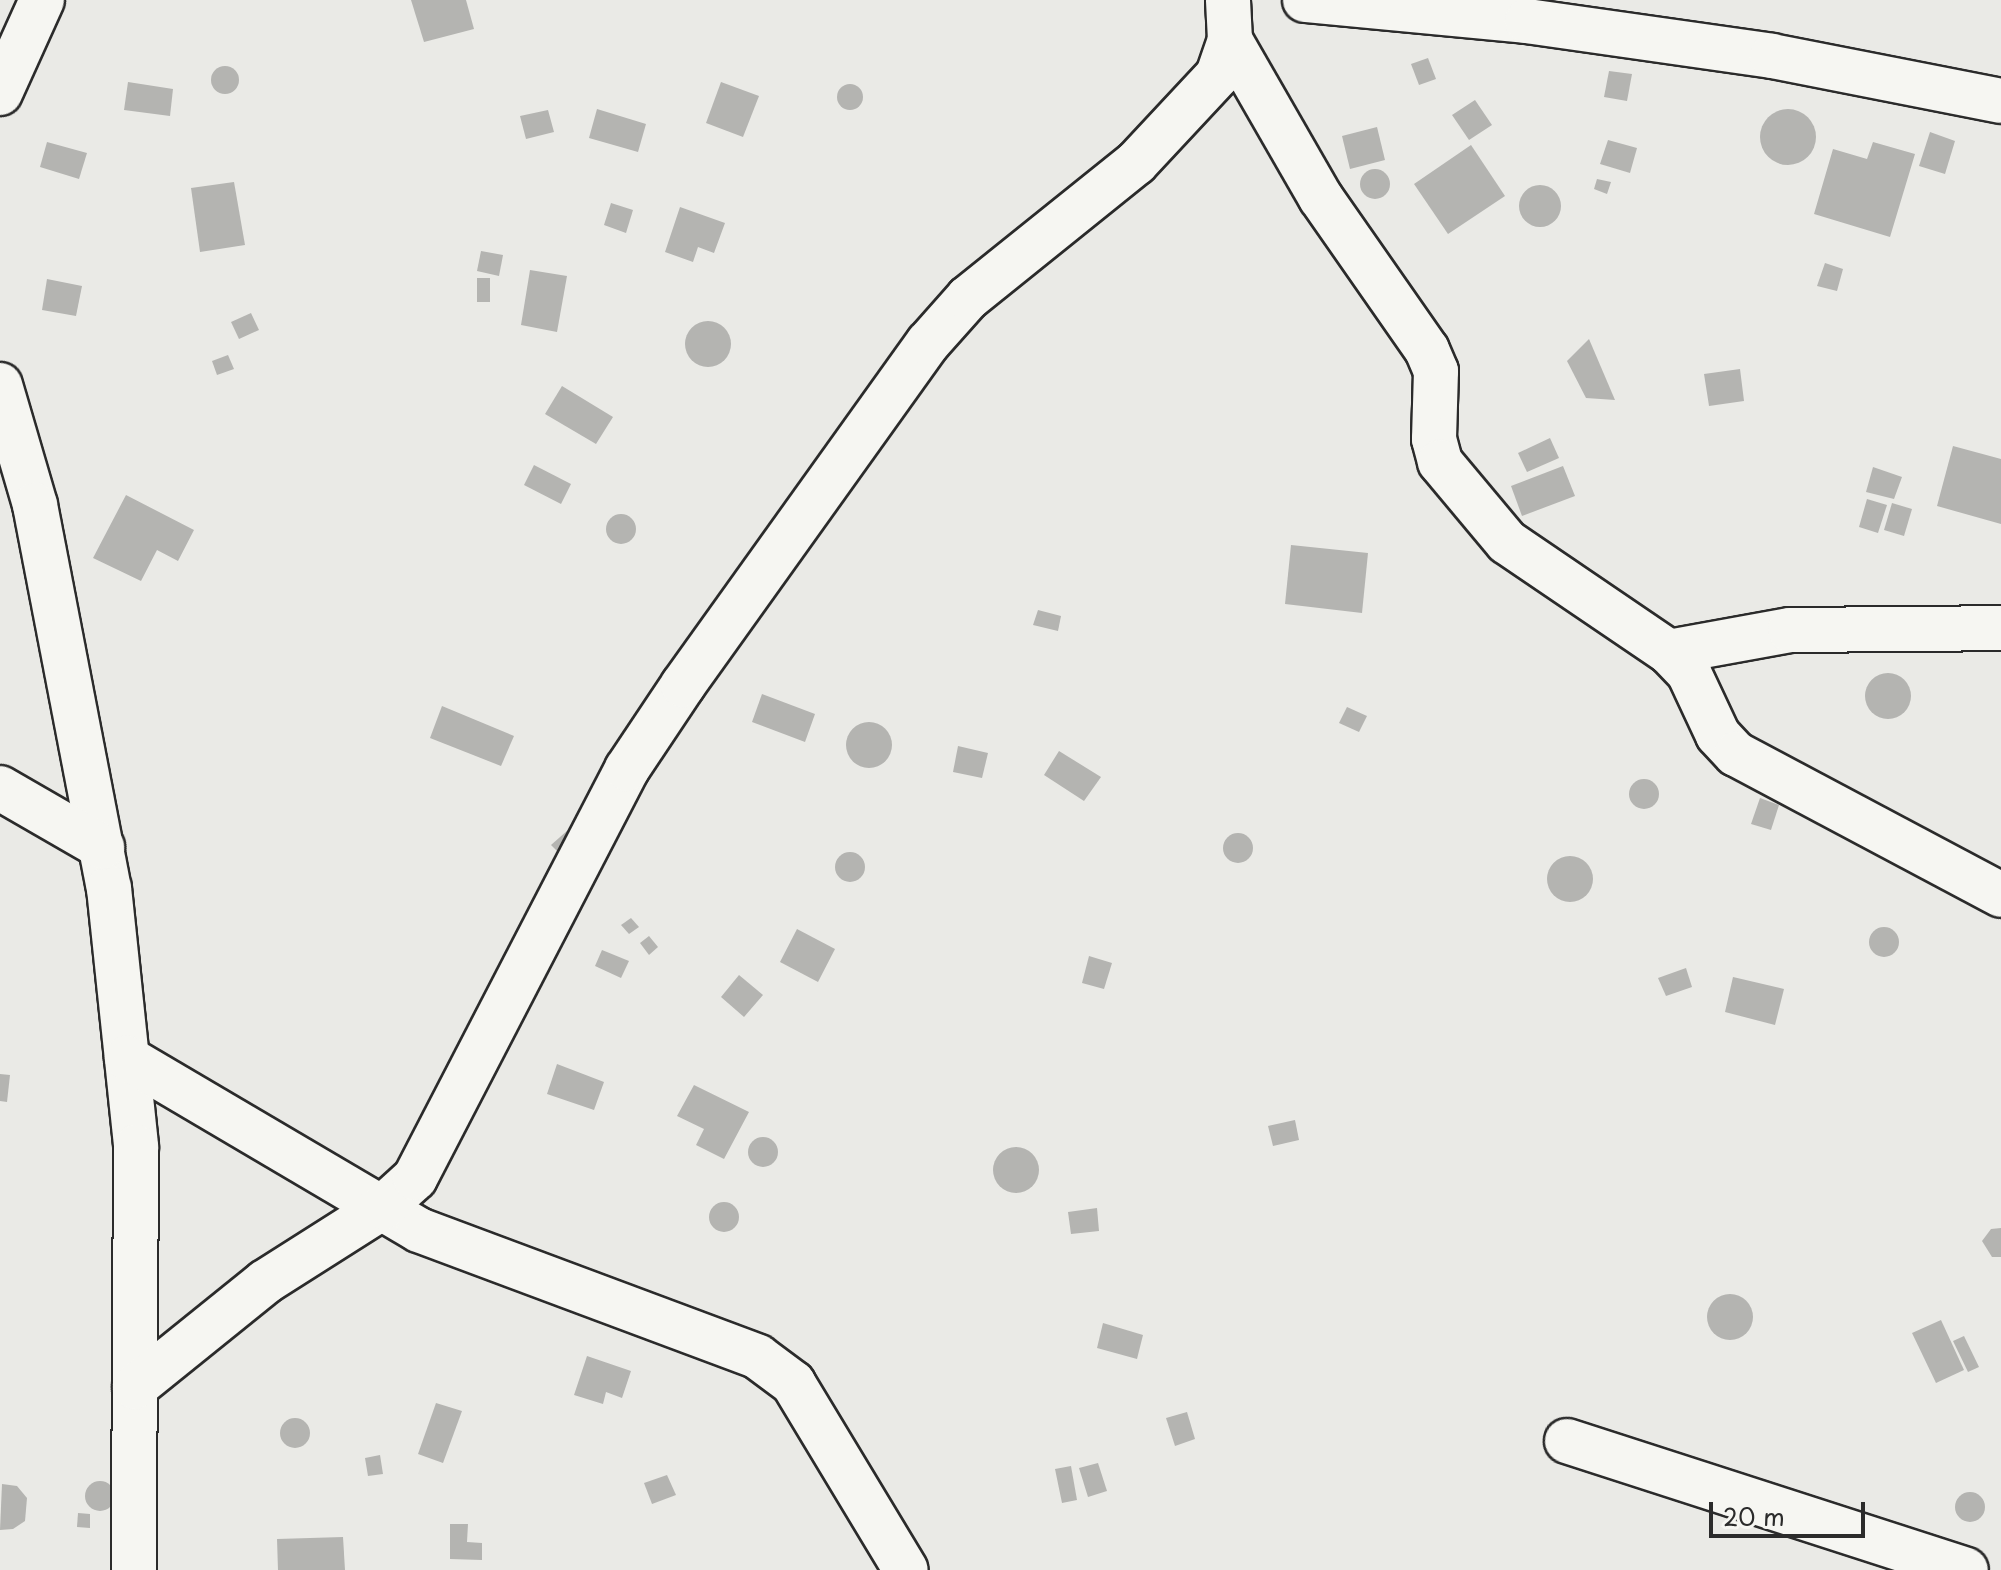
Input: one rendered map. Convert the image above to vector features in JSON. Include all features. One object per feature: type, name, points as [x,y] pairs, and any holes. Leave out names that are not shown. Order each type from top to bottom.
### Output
[{"type":"street","points":[[0,93],[42,0]]},
{"type":"street","points":[[1305,0],[1527,21],[1772,56],[2001,101]]},
{"type":"street","points":[[1229,20],[1321,198],[1427,350],[1436,371],[1434,439],[1440,462],[1507,542],[1669,652],[1689,673],[1718,735],[1736,754],[2001,895]]},
{"type":"street","points":[[135,1387],[265,1282],[383,1207],[415,1178],[436,1144],[627,769],[928,343],[968,298],[1136,163],[1218,75],[1229,20]]},
{"type":"street","points":[[0,385],[35,505],[102,847],[127,1058],[136,1147],[134,1570]]},
{"type":"street","points":[[1669,652],[1790,630],[2001,628]]},
{"type":"street","points":[[0,788],[102,847]]},
{"type":"street","points":[[127,1058],[383,1207],[459,1247],[758,1357],[793,1383],[906,1570]]},
{"type":"street","points":[[1567,1441],[1966,1570]]},
{"type":"building","points":[[411,0],[466,0],[474,29],[424,42]]},
{"type":"building","points":[[1428,58],[1436,79],[1419,85],[1411,64]]},
{"type":"building","points":[[225,66],[235,70],[239,80],[235,90],[225,94],[215,90],[211,80],[215,70]]},
{"type":"building","points":[[1609,71],[1632,74],[1627,101],[1604,97]]},
{"type":"building","points":[[128,82],[173,89],[170,116],[124,110]]},
{"type":"building","points":[[721,82],[759,96],[743,137],[706,123]]},
{"type":"building","points":[[850,84],[859,88],[863,97],[859,106],[850,110],[841,106],[837,97],[841,88]]},
{"type":"building","points":[[1475,100],[1492,125],[1469,140],[1452,115]]},
{"type":"building","points":[[597,109],[646,124],[638,152],[589,138]]},
{"type":"building","points":[[1788,109],[1808,117],[1816,137],[1808,157],[1788,165],[1768,157],[1760,137],[1768,117]]},
{"type":"building","points":[[548,110],[554,132],[526,139],[520,116]]},
{"type":"building","points":[[1377,127],[1385,160],[1350,169],[1342,136]]},
{"type":"building","points":[[1930,132],[1955,141],[1945,174],[1919,166]]},
{"type":"building","points":[[1608,140],[1637,148],[1630,173],[1600,164]]},
{"type":"building","points":[[47,142],[87,153],[79,179],[40,167]]},
{"type":"building","points":[[1873,142],[1915,154],[1890,237],[1814,214],[1833,149],[1867,159]]},
{"type":"building","points":[[1471,145],[1505,196],[1448,234],[1414,184]]},
{"type":"building","points":[[1375,169],[1386,173],[1390,184],[1386,195],[1375,199],[1364,195],[1360,184],[1364,173]]},
{"type":"building","points":[[1597,179],[1611,182],[1607,194],[1594,189]]},
{"type":"building","points":[[234,182],[245,245],[200,252],[191,188]]},
{"type":"building","points":[[1540,185],[1555,191],[1561,206],[1555,221],[1540,227],[1525,221],[1519,206],[1525,191]]},
{"type":"building","points":[[611,203],[633,210],[626,233],[604,225]]},
{"type":"building","points":[[680,207],[725,223],[714,253],[698,247],[693,262],[665,252]]},
{"type":"building","points":[[481,251],[503,255],[499,276],[477,271]]},
{"type":"building","points":[[1825,263],[1843,269],[1837,291],[1817,286]]},
{"type":"building","points":[[530,270],[567,276],[557,332],[521,325]]},
{"type":"building","points":[[477,278],[490,278],[490,302],[477,302]]},
{"type":"building","points":[[47,279],[82,286],[76,316],[42,310]]},
{"type":"building","points":[[251,313],[259,330],[239,339],[231,322]]},
{"type":"building","points":[[708,321],[724,328],[731,344],[724,360],[708,367],[692,360],[685,344],[692,328]]},
{"type":"building","points":[[1589,339],[1615,400],[1586,398],[1567,361]]},
{"type":"building","points":[[228,355],[234,369],[217,375],[212,361]]},
{"type":"building","points":[[1740,369],[1744,401],[1709,406],[1704,374]]},
{"type":"building","points":[[562,386],[613,417],[596,444],[545,414]]},
{"type":"building","points":[[1550,438],[1559,458],[1527,472],[1518,453]]},
{"type":"building","points":[[1953,446],[2001,459],[2001,524],[1937,506]]},
{"type":"building","points":[[534,465],[571,484],[561,504],[524,485]]},
{"type":"building","points":[[1563,466],[1575,496],[1522,516],[1511,486]]},
{"type":"building","points":[[1873,467],[1902,477],[1894,499],[1866,492]]},
{"type":"building","points":[[126,495],[194,530],[178,561],[157,550],[141,581],[93,558]]},
{"type":"building","points":[[1867,499],[1887,505],[1878,533],[1859,527]]},
{"type":"building","points":[[1892,503],[1912,509],[1904,536],[1884,530]]},
{"type":"building","points":[[621,514],[632,518],[636,529],[632,540],[621,544],[610,540],[606,529],[610,518]]},
{"type":"building","points":[[1291,545],[1368,553],[1362,613],[1285,604]]},
{"type":"building","points":[[1038,610],[1061,616],[1058,631],[1033,625]]},
{"type":"building","points":[[1888,673],[1904,680],[1911,696],[1904,712],[1888,719],[1872,712],[1865,696],[1872,680]]},
{"type":"building","points":[[762,694],[815,714],[805,742],[752,722]]},
{"type":"building","points":[[442,706],[514,736],[501,766],[430,738]]},
{"type":"building","points":[[1347,707],[1367,716],[1359,732],[1339,723]]},
{"type":"building","points":[[869,722],[885,729],[892,745],[885,761],[869,768],[853,761],[846,745],[853,729]]},
{"type":"building","points":[[958,746],[988,753],[982,778],[953,772]]},
{"type":"building","points":[[1059,751],[1101,777],[1084,801],[1044,775]]},
{"type":"building","points":[[1644,779],[1655,783],[1659,794],[1655,805],[1644,809],[1633,805],[1629,794],[1633,783]]},
{"type":"building","points":[[1760,798],[1779,805],[1771,830],[1751,824]]},
{"type":"building","points":[[568,830],[585,847],[568,862],[551,845]]},
{"type":"building","points":[[1238,833],[1249,837],[1253,848],[1249,859],[1238,863],[1227,859],[1223,848],[1227,837]]},
{"type":"building","points":[[850,852],[861,856],[865,867],[861,878],[850,882],[839,878],[835,867],[839,856]]},
{"type":"building","points":[[1570,856],[1586,863],[1593,879],[1586,895],[1570,902],[1554,895],[1547,879],[1554,863]]},
{"type":"building","points":[[631,918],[639,927],[629,934],[621,925]]},
{"type":"building","points":[[1884,927],[1895,931],[1899,942],[1895,953],[1884,957],[1873,953],[1869,942],[1873,931]]},
{"type":"building","points":[[797,929],[835,949],[818,982],[780,962]]},
{"type":"building","points":[[649,936],[658,947],[649,955],[640,943]]},
{"type":"building","points":[[602,950],[629,961],[621,978],[595,966]]},
{"type":"building","points":[[1089,956],[1112,963],[1104,989],[1082,983]]},
{"type":"building","points":[[1686,968],[1692,987],[1666,996],[1658,978]]},
{"type":"building","points":[[739,975],[763,995],[744,1017],[721,997]]},
{"type":"building","points":[[1733,977],[1784,989],[1775,1025],[1725,1012]]},
{"type":"building","points":[[557,1064],[604,1082],[594,1110],[547,1094]]},
{"type":"building","points":[[0,1074],[10,1075],[7,1102],[0,1101]]},
{"type":"building","points":[[694,1085],[749,1112],[724,1159],[696,1145],[704,1129],[677,1116]]},
{"type":"building","points":[[1295,1120],[1299,1140],[1273,1146],[1268,1126]]},
{"type":"building","points":[[763,1137],[774,1141],[778,1152],[774,1163],[763,1167],[752,1163],[748,1152],[752,1141]]},
{"type":"building","points":[[1016,1147],[1032,1154],[1039,1170],[1032,1186],[1016,1193],[1000,1186],[993,1170],[1000,1154]]},
{"type":"building","points":[[724,1202],[735,1206],[739,1217],[735,1228],[724,1232],[713,1228],[709,1217],[713,1206]]},
{"type":"building","points":[[1097,1208],[1099,1231],[1071,1234],[1068,1212]]},
{"type":"building","points":[[2001,1228],[2001,1257],[1992,1257],[1982,1241],[1991,1229]]},
{"type":"building","points":[[1730,1294],[1746,1301],[1753,1317],[1746,1333],[1730,1340],[1714,1333],[1707,1317],[1714,1301]]},
{"type":"building","points":[[1941,1320],[1964,1370],[1936,1383],[1912,1333]]},
{"type":"building","points":[[1103,1323],[1143,1335],[1137,1359],[1097,1348]]},
{"type":"building","points":[[1964,1336],[1979,1367],[1968,1372],[1953,1341]]},
{"type":"building","points":[[587,1356],[631,1371],[622,1398],[606,1392],[603,1404],[574,1395]]},
{"type":"building","points":[[436,1403],[462,1411],[443,1463],[418,1454]]},
{"type":"building","points":[[1187,1412],[1195,1439],[1175,1446],[1166,1418]]},
{"type":"building","points":[[295,1418],[306,1422],[310,1433],[306,1444],[295,1448],[284,1444],[280,1433],[284,1422]]},
{"type":"building","points":[[380,1455],[383,1474],[368,1476],[365,1458]]},
{"type":"building","points":[[1098,1463],[1107,1491],[1088,1497],[1079,1468]]},
{"type":"building","points":[[1071,1466],[1077,1500],[1062,1503],[1055,1469]]},
{"type":"building","points":[[667,1475],[676,1495],[652,1504],[644,1483]]},
{"type":"building","points":[[100,1481],[111,1485],[115,1496],[111,1507],[100,1511],[89,1507],[85,1496],[89,1485]]},
{"type":"building","points":[[2,1484],[17,1486],[27,1498],[25,1521],[13,1529],[0,1530]]},
{"type":"building","points":[[1970,1492],[1981,1496],[1985,1507],[1981,1518],[1970,1522],[1959,1518],[1955,1507],[1959,1496]]},
{"type":"building","points":[[78,1513],[90,1514],[90,1528],[77,1527]]},
{"type":"building","points":[[450,1524],[468,1524],[467,1542],[482,1543],[482,1560],[450,1559]]},
{"type":"building","points":[[343,1537],[345,1570],[278,1570],[277,1539]]}]
